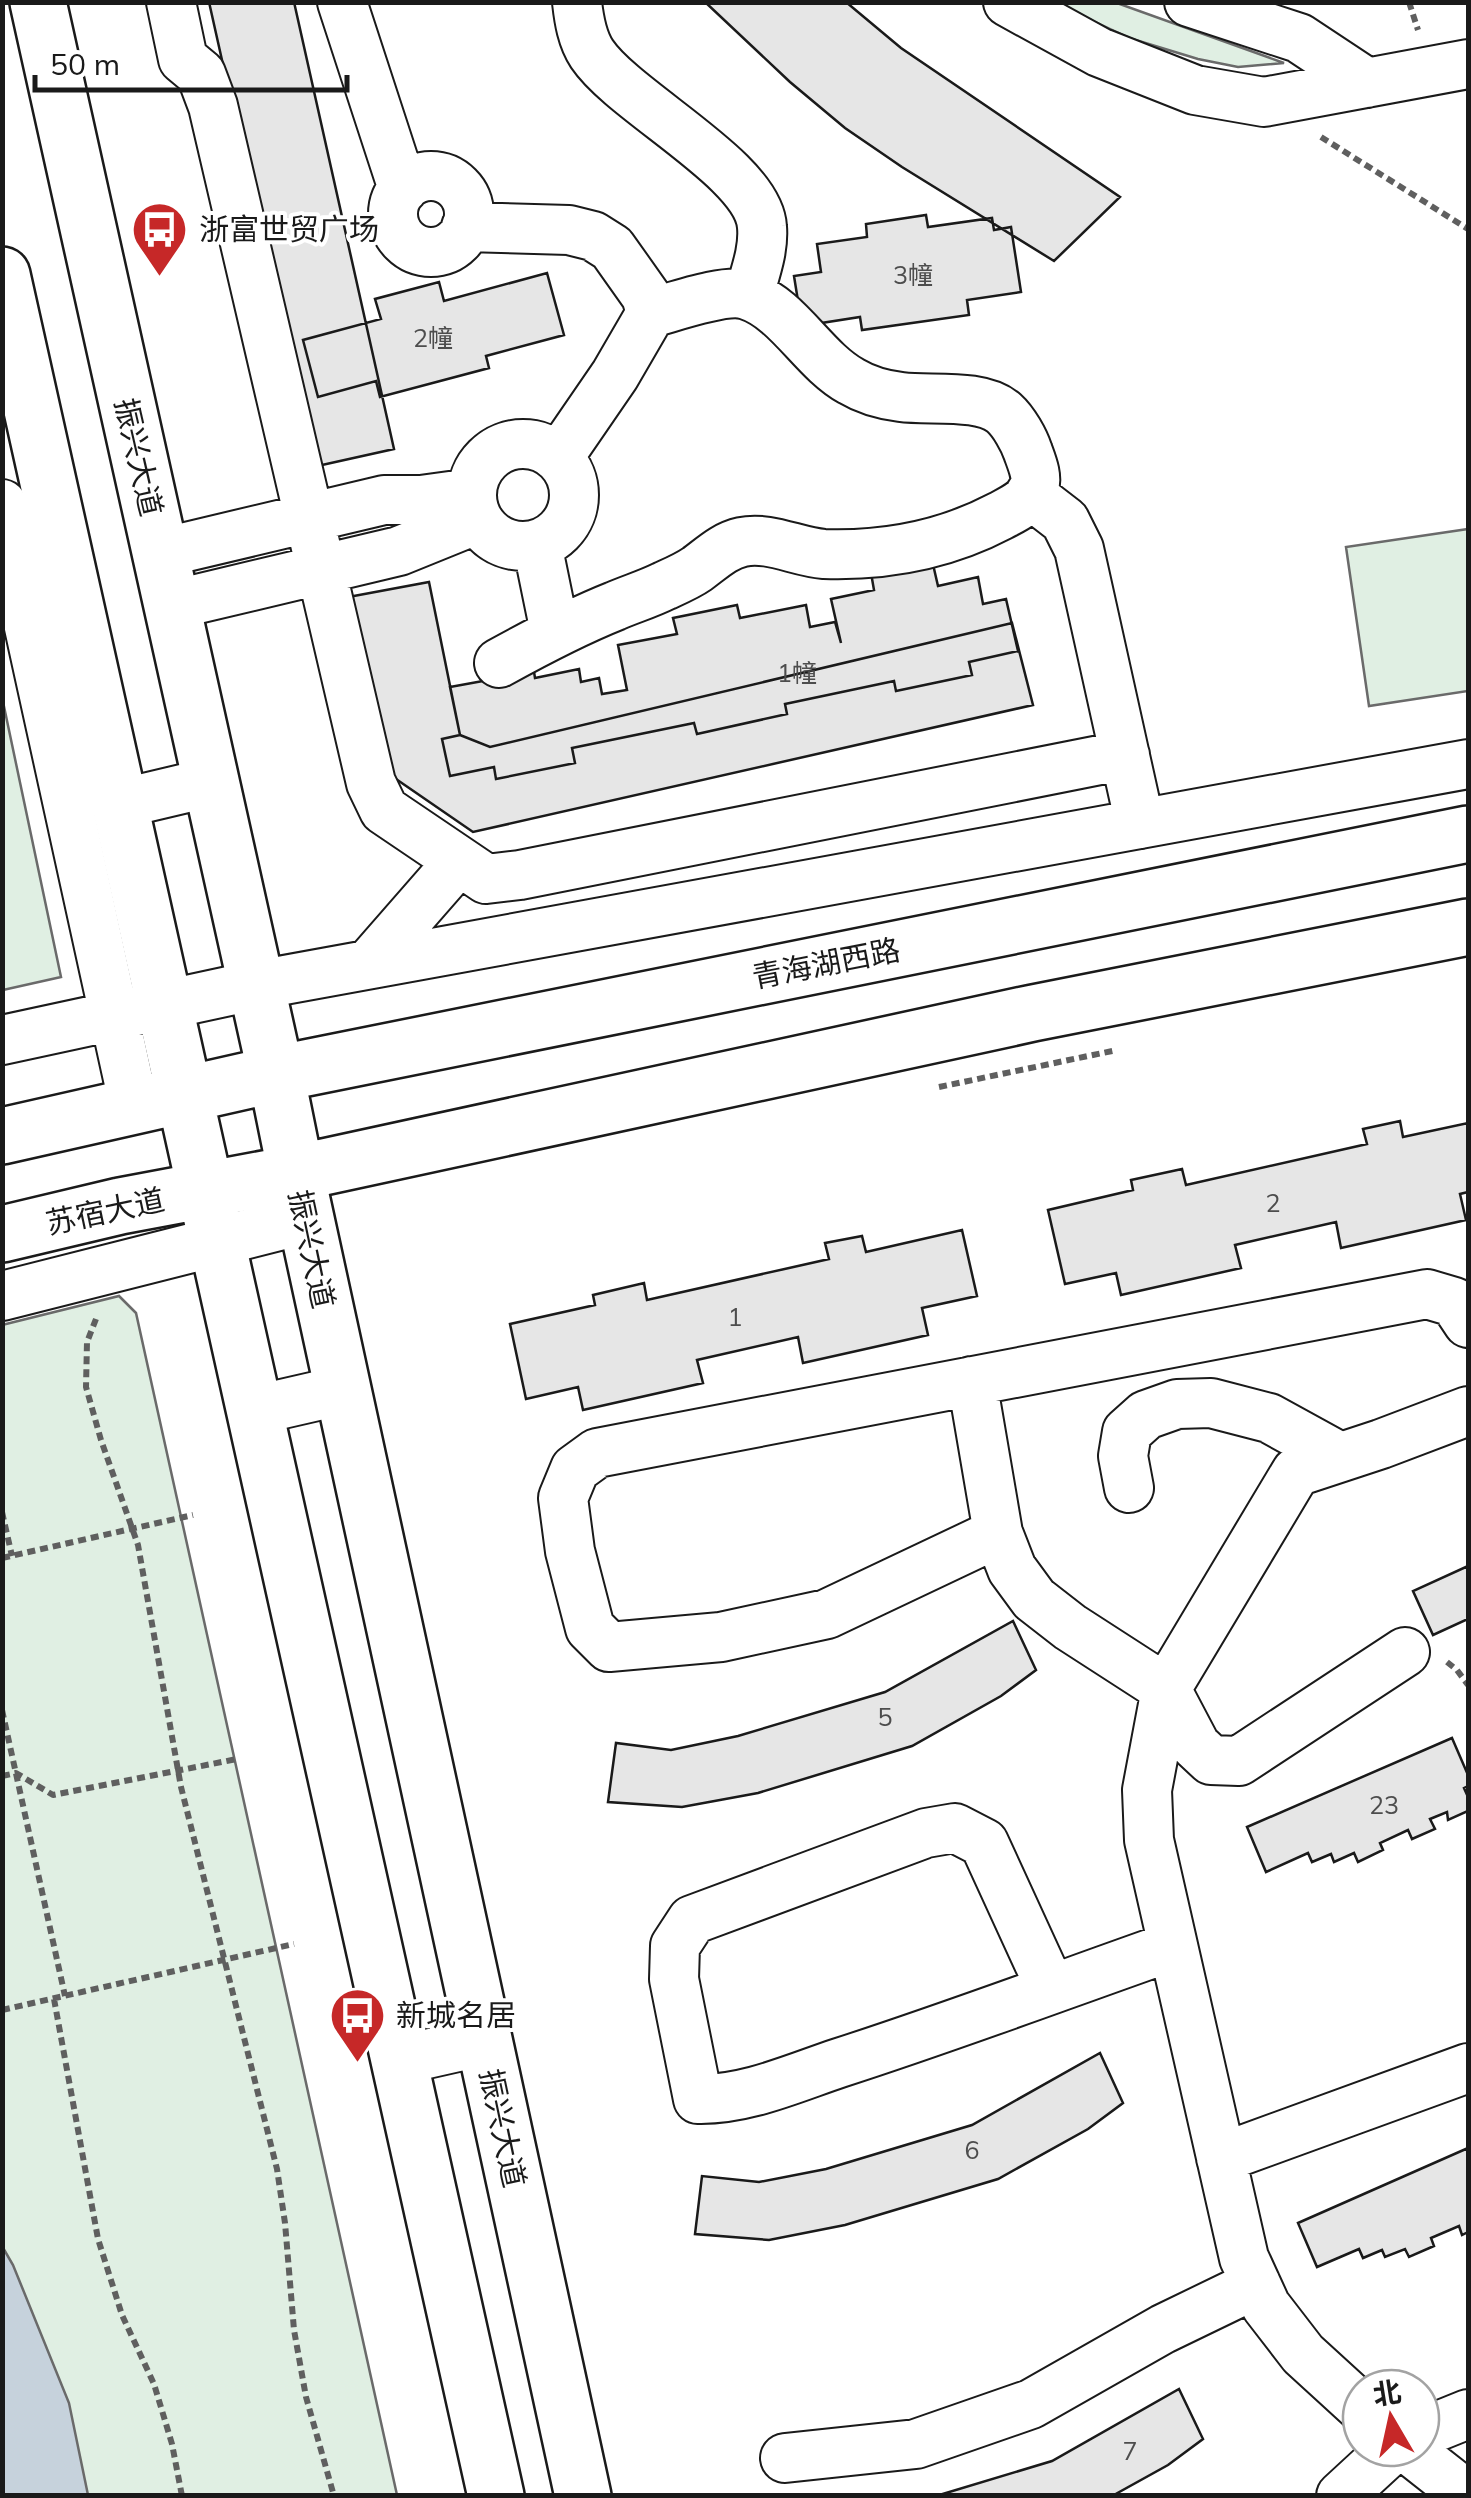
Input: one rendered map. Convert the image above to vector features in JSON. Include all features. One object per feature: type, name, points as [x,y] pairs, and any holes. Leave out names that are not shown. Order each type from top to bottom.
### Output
[{"type":"main road","name":"振兴大道","points":[[38,2],[276,1074],[583,2496]]},
{"type":"main road","points":[[2,275],[120,804],[140,1010],[140,1105],[213,1215],[496,2496]]},
{"type":"main road","name":"青海湖西路","points":[[140,1105],[276,1074],[1468,834]]},
{"type":"main road","points":[[213,1215],[1033,1013],[1468,927]]},
{"type":"main road","points":[[2,1136],[140,1105]]},
{"type":"main road","name":"苏宿大道","points":[[2,1234],[120,1206],[213,1215]]},
{"type":"street","points":[[172,2],[183,59],[202,74],[213,106],[370,783],[384,810],[486,880],[1125,755]]},
{"type":"street","points":[[342,2],[403,189],[419,178],[431,176],[453,184],[467,203],[466,227],[570,230],[593,236],[612,248],[646,296],[651,312]]},
{"type":"street","points":[[577,2],[582,32],[591,53],[608,72],[745,188],[758,207],[762,227],[760,255],[748,295]]},
{"type":"street","points":[[1008,2],[1099,52],[1196,90],[1264,102],[1468,64]]},
{"type":"street","points":[[1189,2],[1299,38],[1367,83]]},
{"type":"street","points":[[499,663],[555,632],[661,588],[738,543],[756,540],[820,554],[876,552],[931,544],[970,532],[1002,515],[1026,501],[1036,485],[1025,444],[1004,413],[981,403],[901,398],[862,386],[830,368],[776,312],[748,295],[731,292],[651,312],[558,458]]},
{"type":"street","points":[[514,444],[532,444],[558,458],[571,476],[575,493],[573,510],[565,525],[537,544],[520,546],[489,533],[475,506],[476,477],[484,462],[514,444]]},
{"type":"street","points":[[1030,494],[1065,521],[1079,549],[1140,824]]},
{"type":"street","points":[[166,579],[309,519],[384,500],[475,506]]},
{"type":"street","points":[[2,504],[140,1010]]},
{"type":"street","points":[[166,579],[321,570],[400,552],[475,506]]},
{"type":"street","points":[[537,544],[555,632]]},
{"type":"street","points":[[2,1040],[256,985],[1468,764]]},
{"type":"street","points":[[120,804],[212,782]]},
{"type":"street","points":[[369,964],[459,861]]},
{"type":"street","points":[[2,1296],[213,1215]]},
{"type":"street","points":[[998,1532],[827,1614],[721,1637],[609,1647],[590,1628],[570,1551],[564,1498],[575,1470],[597,1453],[1448,1288],[1468,1322]]},
{"type":"street","points":[[972,1381],[998,1532],[1012,1569],[1034,1598],[1070,1627],[1166,1689],[1196,1746],[1212,1760],[1238,1761],[1405,1652]]},
{"type":"street","points":[[256,1410],[343,1390]]},
{"type":"street","points":[[1129,1488],[1124,1456],[1127,1432],[1146,1416],[1178,1404],[1211,1403],[1269,1418],[1340,1457]]},
{"type":"street","points":[[1341,2389],[1303,2354],[1266,2306],[1244,2258],[1148,1840],[1147,1790],[1166,1689],[1296,1472],[1468,1411]]},
{"type":"street","points":[[1051,1989],[984,1843],[955,1828],[926,1833],[692,1920],[676,1946],[674,1979],[698,2099],[718,2099],[897,2044],[1173,1946]]},
{"type":"street","points":[[400,2060],[484,2042]]},
{"type":"street","points":[[1221,2158],[1468,2068]]},
{"type":"street","points":[[785,2458],[916,2444],[1031,2404],[1163,2329],[1256,2284]]},
{"type":"street","points":[[1441,2425],[1468,2414]]},
{"type":"street","points":[[1341,2496],[1371,2468]]},
{"type":"street","points":[[1432,2468],[1468,2496]]},
{"type":"path","points":[[1264,102],[1468,229]]},
{"type":"path","points":[[102,1305],[88,1342],[86,1387],[138,1545],[178,1771],[276,2169],[294,2330],[306,2397],[334,2496]]},
{"type":"path","points":[[2,1512],[12,1556]]},
{"type":"path","points":[[2,1558],[193,1515]]},
{"type":"path","points":[[2,1710],[65,1996]]},
{"type":"path","points":[[2,1776],[16,1773],[53,1796],[237,1759]]},
{"type":"path","points":[[2,2010],[294,1944]]},
{"type":"path","points":[[54,1998],[98,2239],[122,2316],[154,2384],[182,2496]]},
{"type":"green space","points":[[1054,3],[1117,3],[1284,63],[1238,67],[1198,59],[1129,38]]},
{"type":"green space","points":[[1468,529],[1468,691],[1369,706],[1346,547]]},
{"type":"green space","points":[[2,697],[61,977],[3,990],[2,990]]},
{"type":"green space","points":[[119,1296],[136,1313],[397,2495],[3,2495],[2,1325]]},
{"type":"shaded area","points":[[2,2246],[69,2403],[88,2495],[3,2495]]},
{"type":"building","points":[[209,2],[294,2],[394,449],[313,467]]},
{"type":"building","points":[[705,2],[846,2],[901,48],[1120,197],[1054,261],[845,128]]},
{"type":"building","points":[[926,215],[928,227],[992,218],[994,230],[1011,227],[1021,292],[967,300],[969,315],[862,330],[860,317],[802,326],[794,276],[821,272],[817,244],[867,237],[866,224]]},
{"type":"building","points":[[547,273],[564,335],[486,356],[489,368],[380,397],[376,381],[318,397],[303,340],[381,319],[375,299],[439,282],[444,301]]},
{"type":"building","points":[[932,560],[938,586],[978,577],[983,604],[1006,599],[1018,651],[969,662],[972,675],[896,691],[894,681],[785,704],[787,714],[697,734],[694,723],[572,748],[575,763],[496,779],[494,767],[450,776],[442,739],[460,735],[450,687],[483,681],[479,663],[531,653],[535,678],[579,669],[581,682],[599,678],[602,694],[627,690],[618,645],[677,634],[673,618],[737,605],[740,618],[806,605],[810,627],[835,622],[841,643],[831,599],[874,590],[871,573]]},
{"type":"building","points":[[429,582],[460,735],[490,747],[1012,623],[1033,705],[473,832],[380,768],[343,598]]},
{"type":"building","points":[[1400,1121],[1403,1137],[1468,1123],[1468,1192],[1460,1194],[1466,1220],[1341,1248],[1336,1222],[1235,1245],[1241,1268],[1121,1295],[1116,1273],[1065,1284],[1048,1210],[1133,1190],[1131,1180],[1182,1169],[1186,1185],[1367,1144],[1363,1129]]},
{"type":"building","points":[[962,1230],[977,1296],[922,1308],[928,1335],[803,1363],[798,1337],[697,1360],[703,1383],[583,1410],[578,1387],[526,1399],[510,1324],[595,1305],[593,1295],[644,1283],[647,1300],[829,1259],[825,1243],[862,1236],[866,1252]]},
{"type":"building","points":[[1468,1566],[1468,1619],[1433,1635],[1413,1591]]},
{"type":"building","points":[[1013,1621],[1036,1670],[1001,1696],[912,1746],[758,1793],[682,1807],[608,1802],[616,1743],[671,1750],[738,1736],[885,1692]]},
{"type":"building","points":[[1452,1738],[1468,1775],[1468,1786],[1464,1788],[1468,1811],[1448,1820],[1447,1812],[1430,1819],[1435,1829],[1412,1839],[1408,1830],[1380,1843],[1383,1850],[1358,1862],[1354,1853],[1334,1862],[1331,1854],[1312,1862],[1308,1853],[1266,1872],[1247,1827]]},
{"type":"building","points":[[1100,2053],[1123,2103],[1088,2129],[998,2179],[845,2225],[769,2240],[695,2234],[702,2176],[759,2182],[826,2169],[972,2125]]},
{"type":"building","points":[[1468,2148],[1468,2232],[1462,2235],[1459,2226],[1431,2238],[1434,2246],[1409,2257],[1405,2249],[1385,2257],[1382,2250],[1363,2258],[1359,2249],[1317,2267],[1298,2223]]},
{"type":"building","points":[[1179,2389],[1203,2439],[1168,2465],[1112,2496],[936,2496],[1052,2461]]},
{"type":"place","name":"浙富世贸广场","points":[[160,278]]},
{"type":"place","name":"新城名居","points":[[357,2064]]}]
